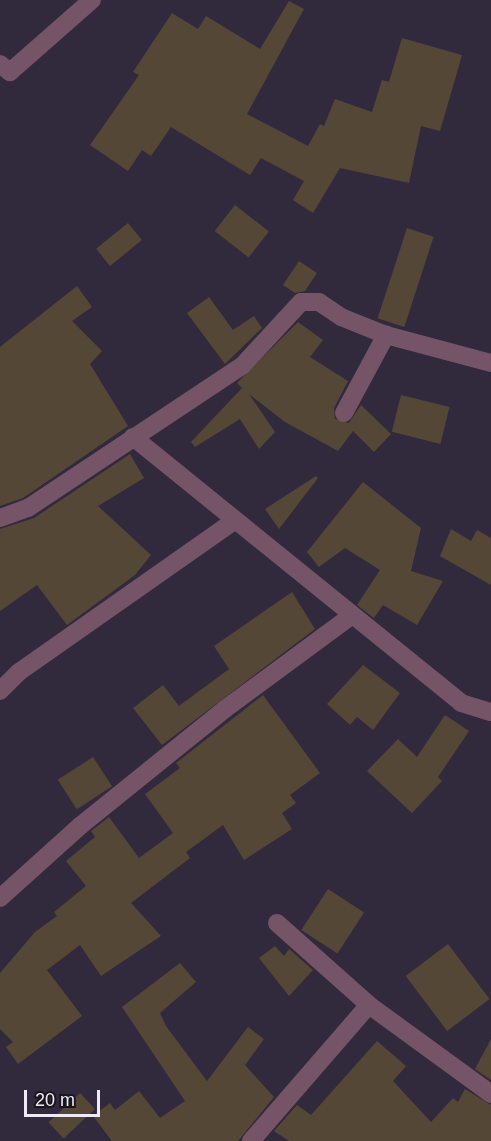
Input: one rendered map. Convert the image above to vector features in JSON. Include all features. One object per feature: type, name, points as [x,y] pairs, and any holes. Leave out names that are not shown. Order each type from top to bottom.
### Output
[{"type":"street","points":[[0,64],[10,72],[92,0]]},
{"type":"street","points":[[0,518],[28,507],[242,366],[301,302],[319,302],[341,317],[386,335],[491,363]]},
{"type":"street","points":[[344,413],[386,335]]},
{"type":"street","points":[[133,437],[461,703],[491,712]]},
{"type":"street","points":[[0,691],[19,672],[234,521]]},
{"type":"street","points":[[0,898],[198,731],[351,616]]},
{"type":"street","points":[[277,923],[369,1005],[491,1094]]},
{"type":"street","points":[[251,1141],[369,1005]]},
{"type":"building","points":[[289,1],[304,9],[247,114],[308,146],[320,124],[324,126],[335,99],[372,112],[382,80],[389,82],[402,38],[462,55],[440,131],[421,126],[409,183],[340,168],[313,213],[293,200],[304,181],[261,158],[250,175],[171,127],[151,156],[142,150],[128,171],[90,145],[139,75],[133,72],[172,13],[198,29],[206,16],[260,49]]},
{"type":"building","points":[[235,205],[269,231],[249,257],[215,231]]},
{"type":"building","points":[[128,223],[142,240],[110,266],[96,249]]},
{"type":"building","points":[[407,228],[434,237],[404,327],[378,318]]},
{"type":"building","points":[[299,261],[317,273],[305,291],[295,293],[283,285]]},
{"type":"building","points":[[77,286],[92,307],[72,321],[102,351],[90,364],[128,426],[23,498],[0,506],[0,347]]},
{"type":"building","points":[[209,297],[233,330],[254,316],[262,328],[225,364],[187,313]]},
{"type":"building","points":[[298,322],[323,340],[310,357],[348,381],[334,408],[335,419],[349,423],[361,405],[391,434],[374,452],[353,431],[338,451],[285,422],[249,394],[275,432],[259,449],[240,419],[195,447],[191,442],[242,388],[237,383]]},
{"type":"building","points":[[401,395],[450,407],[440,444],[392,432]]},
{"type":"building","points":[[130,454],[144,478],[98,506],[151,555],[135,575],[67,625],[37,585],[0,611],[0,529],[34,518]]},
{"type":"building","points":[[316,476],[318,478],[279,529],[265,509]]},
{"type":"building","points":[[363,482],[421,528],[411,571],[443,581],[417,625],[383,605],[374,618],[357,605],[380,570],[345,548],[319,567],[307,552]]},
{"type":"building","points":[[451,529],[471,541],[477,530],[491,538],[491,585],[440,556]]},
{"type":"building","points":[[292,592],[315,629],[162,745],[133,708],[163,685],[179,706],[229,669],[214,646]]},
{"type":"building","points":[[363,665],[400,693],[373,730],[357,717],[350,725],[327,704]]},
{"type":"building","points":[[263,695],[320,773],[290,795],[296,803],[282,813],[292,829],[244,860],[223,825],[186,852],[190,858],[131,903],[161,936],[101,976],[80,945],[47,970],[82,1016],[18,1064],[6,1047],[13,1042],[0,1029],[0,973],[35,932],[57,916],[54,912],[86,886],[66,861],[95,837],[91,831],[109,817],[139,858],[173,833],[145,794],[180,768],[176,763]]},
{"type":"building","points":[[445,715],[469,731],[438,777],[442,781],[412,813],[367,771],[398,739],[417,757]]},
{"type":"building","points":[[93,757],[112,786],[77,809],[58,780]]},
{"type":"building","points":[[328,889],[364,912],[337,954],[301,930]]},
{"type":"building","points":[[448,944],[490,999],[447,1031],[406,976]]},
{"type":"building","points":[[275,946],[284,956],[289,949],[313,970],[289,996],[259,958]]},
{"type":"building","points":[[180,963],[196,982],[160,1013],[166,1026],[207,1081],[248,1027],[264,1039],[245,1065],[274,1097],[238,1141],[112,1141],[93,1116],[110,1103],[115,1110],[139,1091],[160,1118],[185,1101],[122,1007]]},
{"type":"building","points":[[491,1039],[491,1080],[475,1069]]},
{"type":"building","points":[[377,1041],[406,1066],[393,1081],[431,1122],[453,1098],[458,1102],[465,1089],[491,1105],[491,1141],[289,1141],[274,1131],[297,1105],[311,1115]]},
{"type":"building","points":[[80,1093],[95,1109],[64,1138],[49,1122]]}]
